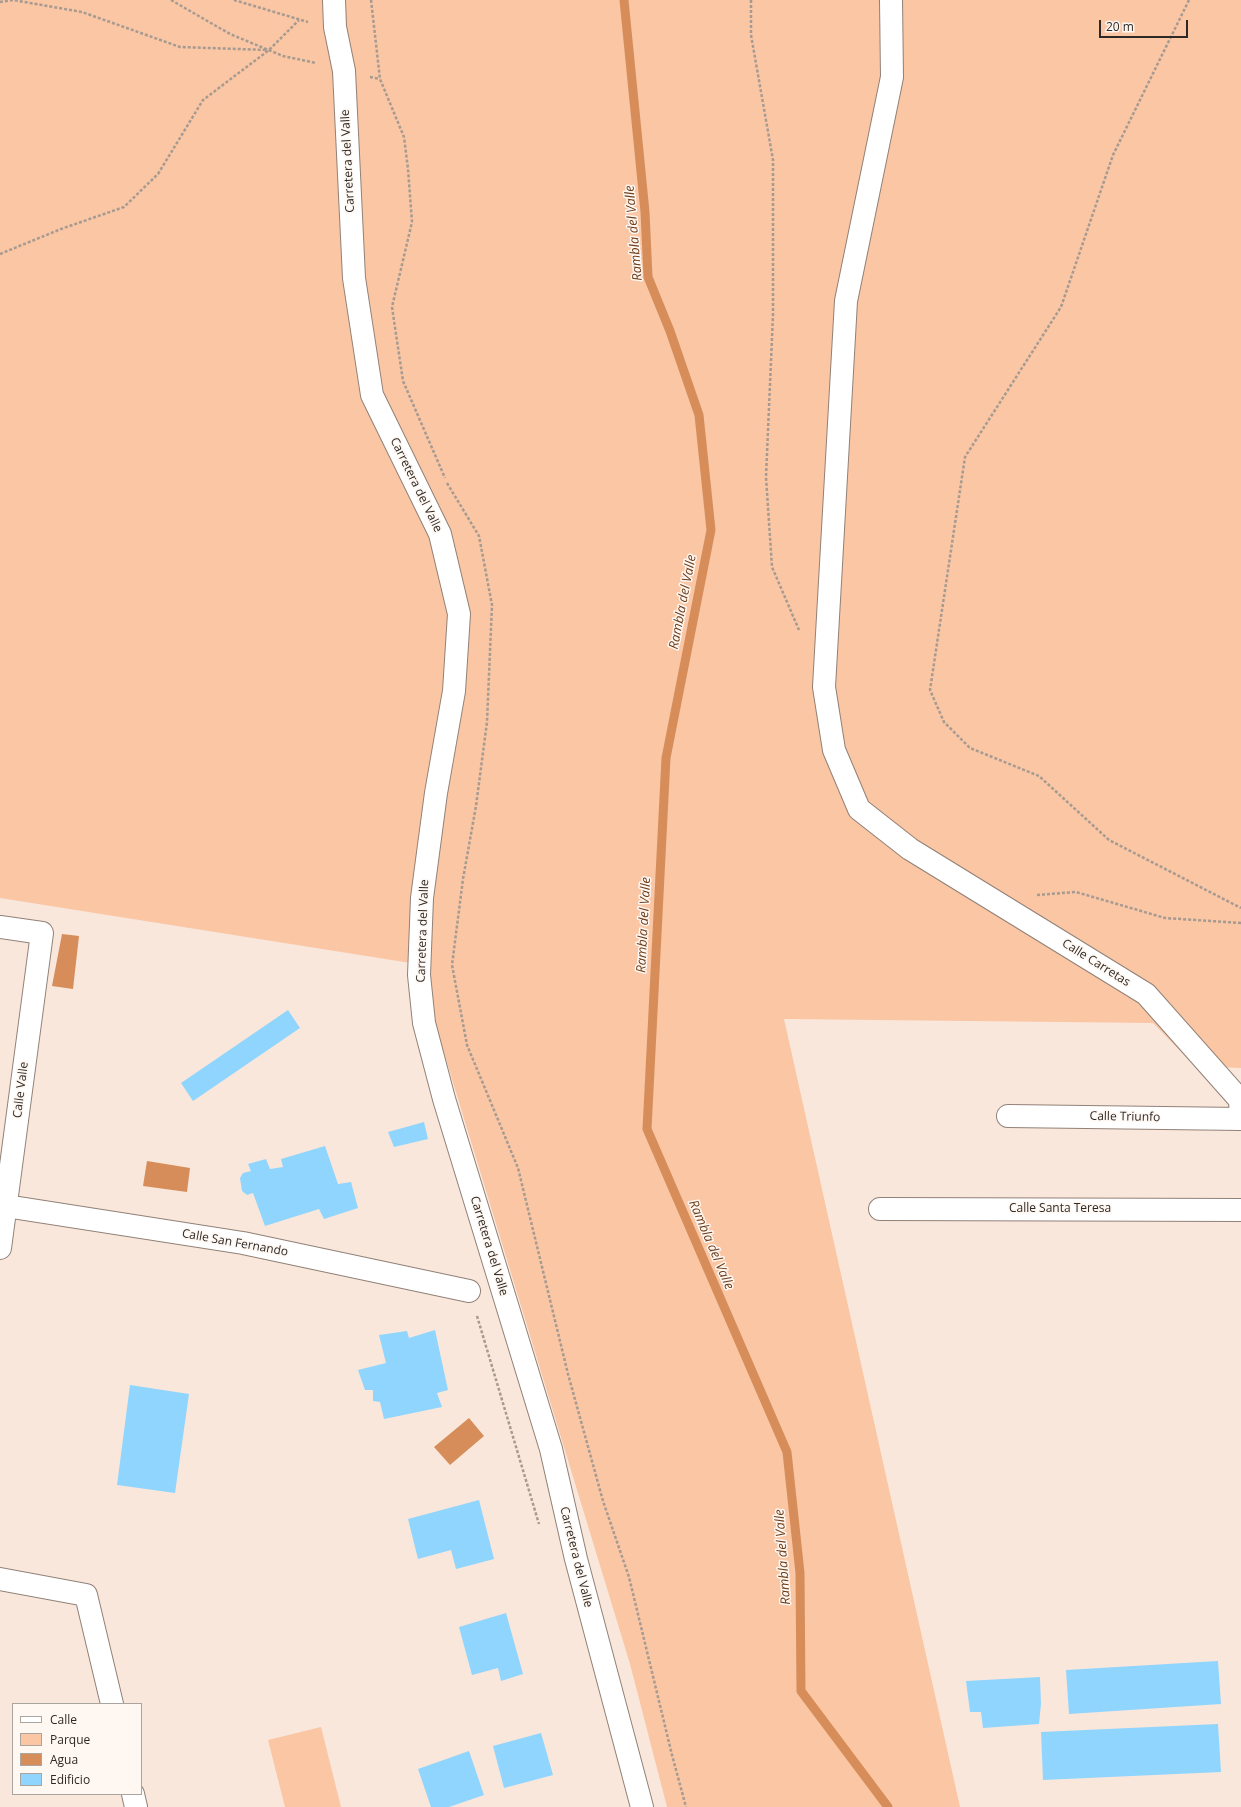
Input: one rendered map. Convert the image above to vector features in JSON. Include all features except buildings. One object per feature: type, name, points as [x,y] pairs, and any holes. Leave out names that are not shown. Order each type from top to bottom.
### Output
[{"type":"street","name":"Carretera del Valle","points":[[334,0],[335,27],[344,71],[354,278],[372,395],[440,534],[459,614],[454,691],[436,793],[422,898],[419,975],[424,1023],[444,1099],[551,1449],[576,1559],[642,1807]]},
{"type":"street","name":"Calle Carretas","points":[[891,0],[892,78],[846,301],[824,687],[834,750],[859,809],[910,848],[1146,994],[1240,1100],[1241,1118]]},
{"type":"street","name":"Calle Valle","points":[[0,927],[42,933],[3,1205],[0,1248]]},
{"type":"street","name":"Calle Triunfo","points":[[1008,1116],[1241,1118]]},
{"type":"street","name":"Calle San Fernando","points":[[3,1205],[243,1243],[469,1291]]},
{"type":"street","name":"Calle Santa Teresa","points":[[880,1209],[1241,1210]]},
{"type":"street","points":[[0,1579],[86,1595],[112,1703]]},
{"type":"street","points":[[133,1795],[136,1807]]},
{"type":"path","points":[[0,2],[13,0],[82,12],[180,47],[268,50]]},
{"type":"path","points":[[171,0],[230,34],[283,56],[337,67],[344,71],[380,79]]},
{"type":"path","points":[[234,0],[299,20],[335,27]]},
{"type":"path","points":[[371,0],[380,79],[404,137],[408,169],[412,222],[392,307],[403,381],[446,481],[479,536],[492,605],[487,722],[452,965],[467,1045],[518,1168],[568,1374],[603,1501],[629,1577],[672,1756],[686,1807]]},
{"type":"path","points":[[751,0],[751,34],[773,160],[772,315],[766,477],[772,567],[799,630]]},
{"type":"path","points":[[1189,0],[1113,155],[1061,307],[965,457],[930,690],[944,722],[970,748],[1039,776],[1109,840],[1241,908]]},
{"type":"path","points":[[0,254],[61,228],[124,207],[158,174],[203,100],[268,50],[299,20]]},
{"type":"path","points":[[1032,896],[1076,892],[1165,918],[1241,923]]},
{"type":"green space","points":[[0,0],[1241,0],[1241,1068],[1195,1066],[1153,1023],[784,1019],[960,1807],[667,1807],[630,1664],[417,964],[0,898]]},
{"type":"green space","points":[[321,1727],[341,1807],[285,1807],[268,1740]]},
{"type":"water","points":[[62,934],[79,936],[73,989],[52,986]]},
{"type":"water","points":[[147,1161],[190,1168],[187,1192],[143,1186]]},
{"type":"water","points":[[469,1418],[484,1436],[450,1465],[434,1447]]},
{"type":"waterway","name":"Rambla del Valle","points":[[624,0],[645,212],[648,277],[670,331],[699,415],[711,530],[666,758],[647,1129],[787,1452],[800,1573],[801,1691],[888,1807]]}]
